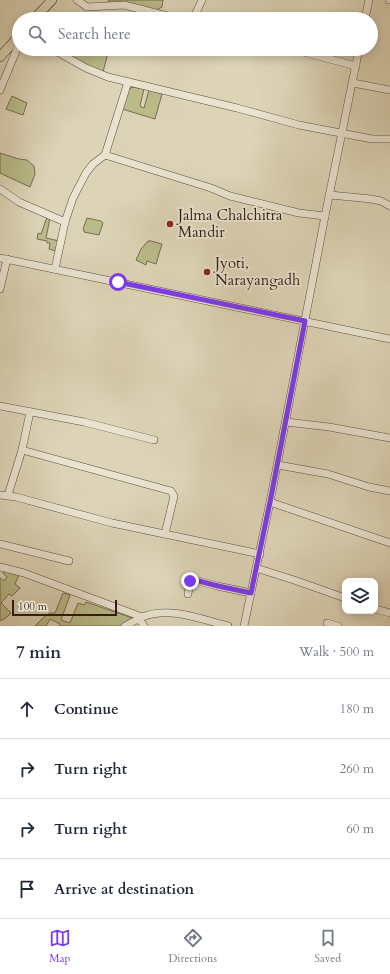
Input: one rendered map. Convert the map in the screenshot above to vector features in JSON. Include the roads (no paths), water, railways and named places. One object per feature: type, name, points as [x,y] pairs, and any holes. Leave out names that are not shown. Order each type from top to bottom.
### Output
[{"type":"main road","points":[[41,12],[52,0]]},
{"type":"main road","points":[[0,56],[12,43]]},
{"type":"street","points":[[77,0],[87,7],[124,4],[153,12]]},
{"type":"street","points":[[196,12],[202,0]]},
{"type":"street","points":[[367,12],[369,0]]},
{"type":"street","points":[[0,90],[14,56]]},
{"type":"street","points":[[65,56],[104,76],[237,108],[300,125],[372,139],[390,139]]},
{"type":"street","points":[[318,56],[356,66]]},
{"type":"street","points":[[244,626],[278,465],[325,216],[358,56]]},
{"type":"street","points":[[55,269],[65,222],[73,198],[86,173],[93,164],[105,155],[128,82]]},
{"type":"street","points":[[353,83],[390,90]]},
{"type":"street","points":[[105,155],[211,188],[230,196],[299,213],[325,216]]},
{"type":"street","points":[[0,189],[19,202],[65,222]]},
{"type":"street","points":[[330,195],[371,199],[381,201],[390,206]]},
{"type":"street","points":[[0,289],[3,259],[390,339]]},
{"type":"street","points":[[0,406],[84,422],[154,440]]},
{"type":"street","points":[[30,412],[22,450],[4,495],[112,523],[260,554]]},
{"type":"street","points":[[286,422],[329,427],[390,438]]},
{"type":"street","points":[[22,450],[171,491],[174,496],[165,534]]},
{"type":"street","points":[[278,465],[328,474],[369,487],[390,491]]},
{"type":"street","points":[[270,502],[390,543]]},
{"type":"street","points":[[0,544],[69,561]]},
{"type":"street","points":[[0,567],[24,573],[140,618],[144,626]]},
{"type":"street","points":[[256,568],[342,597]]},
{"type":"street","points":[[188,594],[190,581],[195,580],[251,593]]},
{"type":"street","points":[[378,610],[390,613]]},
{"type":"street","points":[[125,626],[149,614],[172,612],[228,626]]},
{"type":"street","points":[[328,623],[338,626]]},
{"type":"place","name":"Jalma Chalchitra Mandir","points":[[170,224]]},
{"type":"place","name":"Jyoti, Narayangadh","points":[[207,272]]}]
